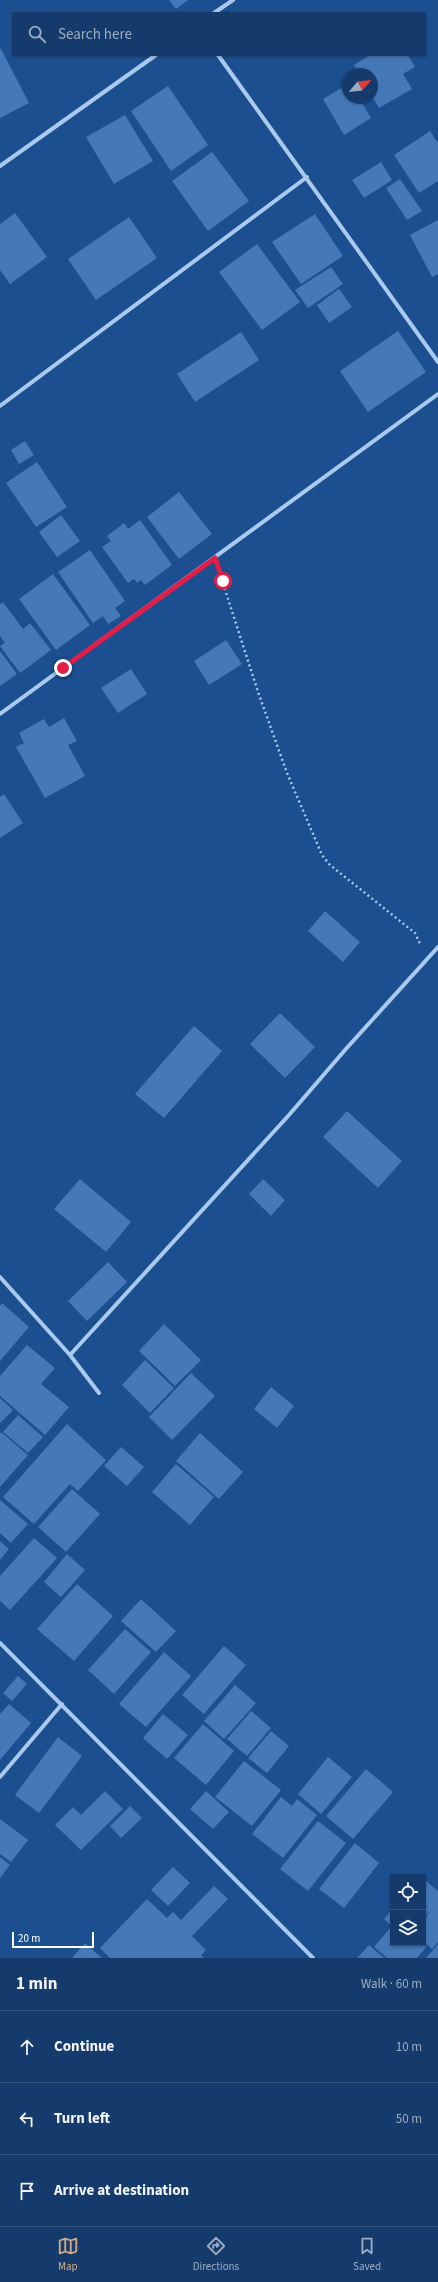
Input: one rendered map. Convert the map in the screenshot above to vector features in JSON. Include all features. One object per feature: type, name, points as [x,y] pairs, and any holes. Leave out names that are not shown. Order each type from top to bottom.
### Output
[{"type":"street","points":[[215,12],[233,0]]},
{"type":"street","points":[[0,166],[155,56]]},
{"type":"street","points":[[219,56],[307,177],[438,362]]},
{"type":"street","points":[[0,406],[307,177]]},
{"type":"street","points":[[0,714],[438,394]]},
{"type":"street","points":[[70,1355],[289,1116],[438,947]]},
{"type":"street","points":[[0,1277],[70,1355],[99,1393]]},
{"type":"street","points":[[0,1643],[314,1958]]},
{"type":"street","points":[[0,1777],[62,1704]]},
{"type":"path","points":[[215,558],[258,692],[287,773],[322,855],[330,865],[415,933],[423,949],[422,965]]},
{"type":"building","points":[[169,0],[188,0],[176,9]]},
{"type":"building","points":[[0,47],[29,103],[0,118]]},
{"type":"building","points":[[368,56],[409,56],[415,67],[403,74],[412,89],[379,108],[377,104],[378,104],[378,68],[356,68],[354,65]]},
{"type":"building","points":[[168,86],[208,145],[171,171],[131,111]]},
{"type":"building","points":[[342,88],[342,104],[363,104],[371,118],[344,135],[323,99]]},
{"type":"building","points":[[125,115],[153,161],[114,184],[86,137]]},
{"type":"building","points":[[430,131],[438,143],[438,181],[419,193],[394,155]]},
{"type":"building","points":[[212,152],[249,201],[208,231],[172,181]]},
{"type":"building","points":[[381,162],[392,180],[364,198],[352,180]]},
{"type":"building","points":[[400,179],[422,211],[407,220],[386,188]]},
{"type":"building","points":[[15,213],[47,257],[10,284],[0,270],[0,224]]},
{"type":"building","points":[[315,214],[343,256],[301,284],[272,242]]},
{"type":"building","points":[[129,217],[157,258],[96,300],[68,259]]},
{"type":"building","points":[[438,220],[438,274],[432,277],[410,235]]},
{"type":"building","points":[[257,244],[300,302],[262,330],[219,272]]},
{"type":"building","points":[[331,267],[343,284],[308,308],[295,290]]},
{"type":"building","points":[[339,289],[352,307],[329,323],[317,305]]},
{"type":"building","points":[[398,331],[426,372],[368,412],[340,371]]},
{"type":"building","points":[[241,332],[259,360],[195,402],[177,374]]},
{"type":"building","points":[[25,441],[34,455],[19,464],[11,450]]},
{"type":"building","points":[[37,462],[67,507],[36,527],[6,483]]},
{"type":"building","points":[[179,492],[212,534],[179,559],[147,517]]},
{"type":"building","points":[[61,515],[80,541],[57,557],[39,532]]},
{"type":"building","points":[[140,520],[172,565],[145,585],[141,580],[137,583],[134,579],[128,583],[102,547],[111,541],[107,536],[124,523],[128,529]]},
{"type":"building","points":[[90,550],[125,601],[115,608],[121,616],[108,624],[103,616],[93,623],[58,572]]},
{"type":"building","points":[[53,574],[90,625],[56,650],[19,599]]},
{"type":"building","points":[[3,602],[23,629],[30,623],[51,650],[20,673],[0,646],[5,643],[0,636],[0,604]]},
{"type":"building","points":[[226,640],[242,664],[209,685],[194,661]]},
{"type":"building","points":[[0,651],[17,674],[0,686]]},
{"type":"building","points":[[131,669],[147,694],[118,713],[101,688]]},
{"type":"building","points":[[64,718],[77,741],[68,745],[85,776],[45,798],[16,747],[24,743],[19,733],[44,719],[49,727]]},
{"type":"building","points":[[4,794],[23,823],[0,838],[0,797]]},
{"type":"building","points":[[325,911],[360,942],[343,962],[308,931]]},
{"type":"building","points":[[280,1013],[315,1047],[285,1078],[250,1044]]},
{"type":"building","points":[[194,1026],[222,1051],[164,1118],[135,1094]]},
{"type":"building","points":[[347,1111],[402,1161],[378,1188],[323,1137]]},
{"type":"building","points":[[80,1179],[131,1222],[106,1252],[54,1209]]},
{"type":"building","points":[[263,1179],[285,1200],[271,1216],[249,1194]]},
{"type":"building","points":[[108,1262],[127,1282],[87,1321],[68,1301]]},
{"type":"building","points":[[2,1303],[29,1327],[0,1361],[0,1306]]},
{"type":"building","points":[[164,1324],[201,1360],[175,1386],[139,1351]]},
{"type":"building","points":[[27,1345],[55,1368],[41,1384],[69,1407],[45,1435],[0,1396],[0,1376]]},
{"type":"building","points":[[145,1360],[174,1388],[150,1413],[122,1385]]},
{"type":"building","points":[[191,1373],[215,1396],[172,1440],[149,1417]]},
{"type":"building","points":[[271,1387],[294,1406],[277,1428],[254,1409]]},
{"type":"building","points":[[0,1398],[13,1410],[0,1423]]},
{"type":"building","points":[[18,1415],[43,1437],[28,1453],[3,1432]]},
{"type":"building","points":[[67,1424],[106,1460],[78,1491],[70,1484],[34,1524],[3,1497]]},
{"type":"building","points":[[1,1432],[28,1455],[0,1487],[0,1434]]},
{"type":"building","points":[[200,1433],[243,1472],[219,1499],[176,1461]]},
{"type":"building","points":[[121,1447],[144,1467],[127,1486],[104,1466]]},
{"type":"building","points":[[176,1464],[214,1497],[190,1525],[152,1492]]},
{"type":"building","points":[[72,1489],[100,1514],[66,1552],[38,1527]]},
{"type":"building","points":[[0,1500],[28,1524],[11,1543],[0,1533]]},
{"type":"building","points":[[34,1538],[57,1558],[10,1610],[0,1601],[0,1576]]},
{"type":"building","points":[[0,1541],[9,1549],[0,1560]]},
{"type":"building","points":[[67,1554],[85,1570],[61,1597],[44,1582]]},
{"type":"building","points":[[77,1584],[113,1616],[74,1661],[37,1629]]},
{"type":"building","points":[[141,1599],[176,1631],[156,1652],[121,1621]]},
{"type":"building","points":[[125,1629],[151,1652],[114,1694],[88,1670]]},
{"type":"building","points":[[224,1646],[246,1665],[204,1714],[182,1695]]},
{"type":"building","points":[[164,1652],[191,1676],[146,1727],[119,1704]]},
{"type":"building","points":[[18,1676],[27,1684],[12,1701],[3,1693]]},
{"type":"building","points":[[235,1685],[256,1703],[224,1739],[204,1721]]},
{"type":"building","points":[[9,1704],[31,1723],[0,1760],[0,1714]]},
{"type":"building","points":[[251,1711],[271,1728],[247,1756],[227,1739]]},
{"type":"building","points":[[163,1714],[188,1735],[167,1759],[143,1738]]},
{"type":"building","points":[[203,1724],[234,1751],[206,1785],[174,1758]]},
{"type":"building","points":[[271,1731],[289,1746],[267,1773],[248,1758]]},
{"type":"building","points":[[58,1737],[82,1756],[39,1813],[15,1795]]},
{"type":"building","points":[[328,1757],[352,1777],[321,1814],[298,1794]]},
{"type":"building","points":[[244,1761],[281,1790],[252,1826],[215,1797]]},
{"type":"building","points":[[366,1769],[393,1792],[353,1839],[326,1816]]},
{"type":"building","points":[[105,1791],[123,1809],[81,1850],[55,1825],[73,1807],[81,1815]]},
{"type":"building","points":[[206,1791],[229,1812],[213,1829],[190,1809]]},
{"type":"building","points":[[281,1797],[292,1806],[297,1799],[317,1815],[283,1858],[252,1834]]},
{"type":"building","points":[[130,1806],[142,1818],[121,1838],[110,1826]]},
{"type":"building","points":[[0,1819],[28,1840],[11,1862],[0,1854]]},
{"type":"building","points":[[318,1821],[346,1843],[308,1891],[280,1869]]},
{"type":"building","points":[[355,1843],[379,1863],[344,1908],[319,1889]]},
{"type":"building","points":[[0,1857],[10,1865],[0,1878]]},
{"type":"building","points":[[173,1867],[190,1883],[168,1906],[151,1890]]},
{"type":"building","points":[[426,1881],[438,1891],[438,1942],[432,1949],[426,1944],[426,1917],[431,1911],[426,1916]]},
{"type":"building","points":[[214,1886],[228,1899],[192,1936],[206,1950],[201,1955],[204,1958],[110,1958],[100,1948],[147,1899],[167,1918],[173,1912],[181,1920]]},
{"type":"building","points":[[390,1912],[390,1924],[384,1919]]},
{"type":"building","points":[[390,1928],[390,1946],[427,1946],[417,1958],[387,1958],[374,1947]]},
{"type":"building","points":[[85,1943],[102,1958],[72,1958]]},
{"type":"building","points":[[438,1944],[438,1958],[426,1958]]},
{"type":"building","points":[[369,1945],[384,1958],[357,1958]]},
{"type":"route","points":[[63,668],[215,558],[223,581]]}]
